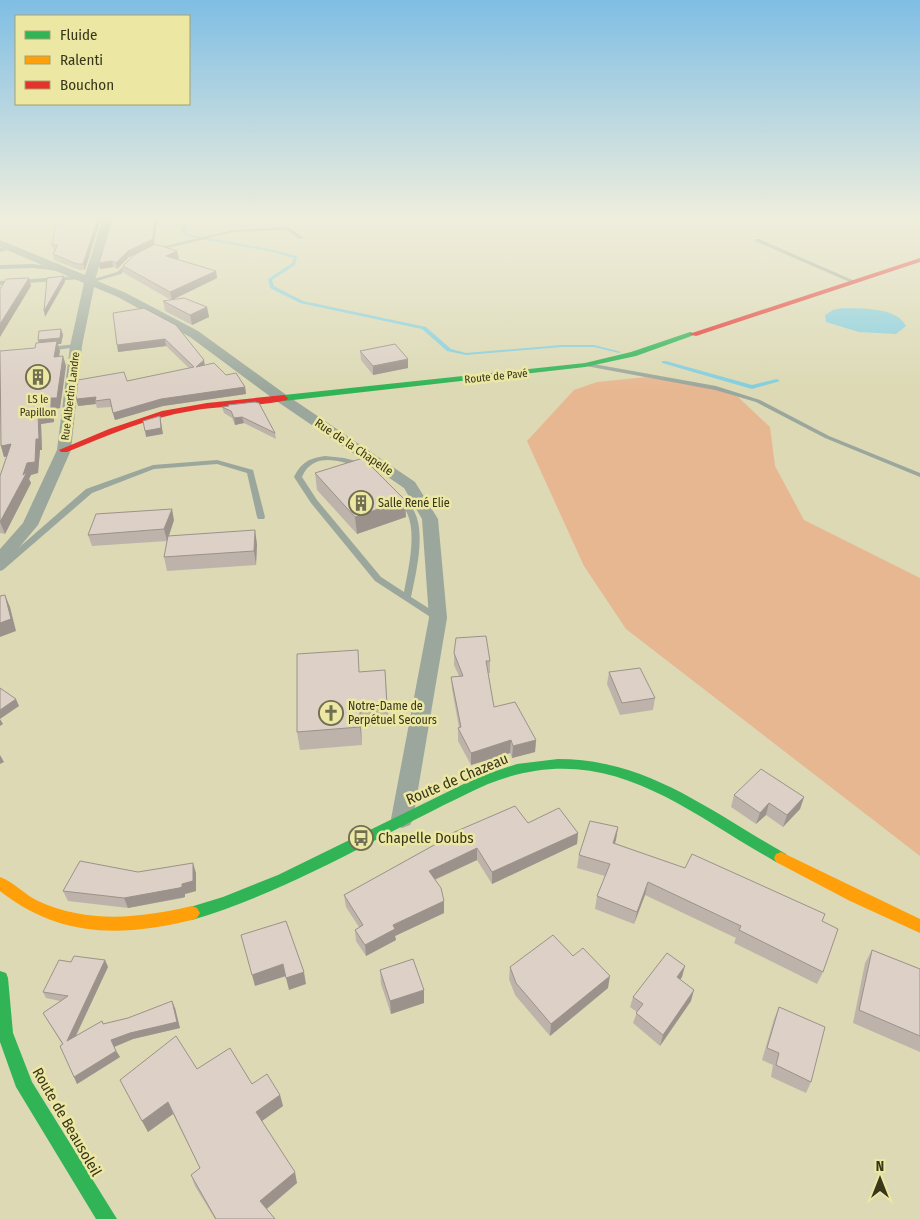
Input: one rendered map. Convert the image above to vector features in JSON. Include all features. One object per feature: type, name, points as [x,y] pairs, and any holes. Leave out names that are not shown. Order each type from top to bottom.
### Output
[{"type":"street","name":"Rue de la Chapelle","points":[[74,275],[122,295],[194,334],[280,397],[410,485],[430,519],[438,618],[402,819]]},
{"type":"street","name":"Rue Albertin Landre","points":[[0,559],[30,525],[64,450],[76,346],[88,275]]},
{"type":"street","name":"Route de Pavé","points":[[64,450],[125,425],[163,414],[212,404],[518,374],[585,364],[633,354],[875,275]]},
{"type":"street","name":"Route de Chazeau","points":[[0,883],[17,897],[44,912],[70,921],[98,926],[158,921],[223,905],[317,864],[402,819],[504,772],[555,764],[608,767],[656,784],[746,840],[840,891],[920,926]]},
{"type":"street","name":"Route de Beausoleil","points":[[0,978],[6,1058],[107,1219]]},
{"type":"lane","points":[[0,282],[86,281],[111,275]]},
{"type":"lane","points":[[838,275],[854,282]]},
{"type":"lane","points":[[38,350],[76,346]]},
{"type":"lane","points":[[585,364],[716,388],[758,401],[827,437],[919,475]]},
{"type":"lane","points":[[371,470],[360,464],[329,458],[315,460],[304,465],[298,477],[338,532],[378,579],[438,618]]},
{"type":"lane","points":[[0,568],[89,491],[153,466],[217,462],[250,472],[261,517]]},
{"type":"lane","points":[[391,490],[412,513],[415,540],[414,560],[407,597]]},
{"type":"shaded area","points":[[657,376],[701,385],[738,397],[770,427],[775,466],[804,520],[920,578],[920,856],[626,629],[584,566],[527,441],[574,390],[597,382]]},
{"type":"water","points":[[842,308],[886,312],[894,315],[906,326],[896,334],[859,332],[826,322],[825,315],[833,310]]},
{"type":"building","points":[[139,275],[207,275],[170,292]]},
{"type":"building","points":[[64,276],[44,311],[47,278]]},
{"type":"building","points":[[29,278],[0,324],[0,289],[6,279]]},
{"type":"building","points":[[184,298],[207,307],[190,315],[163,301]]},
{"type":"building","points":[[144,308],[176,325],[204,360],[196,367],[214,363],[226,375],[236,373],[245,387],[161,399],[113,413],[110,399],[95,401],[96,397],[76,399],[78,380],[124,372],[127,381],[194,367],[165,339],[117,345],[113,313]]},
{"type":"building","points":[[61,329],[60,338],[38,340],[39,331]]},
{"type":"building","points":[[57,341],[54,357],[63,356],[57,398],[51,398],[51,411],[38,413],[39,439],[36,439],[35,462],[27,463],[23,475],[27,472],[0,522],[0,476],[11,444],[1,446],[0,351],[35,348],[36,343]]},
{"type":"building","points":[[395,344],[408,359],[373,366],[360,351]]},
{"type":"building","points":[[259,403],[275,433],[242,417],[234,418],[231,411],[222,407]]},
{"type":"building","points":[[160,416],[161,428],[145,431],[143,421]]},
{"type":"building","points":[[363,458],[405,500],[355,517],[315,473]]},
{"type":"building","points":[[172,509],[164,529],[88,535],[96,514]]},
{"type":"building","points":[[255,530],[254,551],[164,557],[168,536]]},
{"type":"building","points":[[5,595],[11,619],[0,623],[0,596]]},
{"type":"building","points":[[486,636],[490,661],[486,661],[494,707],[515,702],[536,740],[513,746],[511,740],[471,753],[458,728],[461,727],[451,677],[463,676],[454,653],[456,638]]},
{"type":"building","points":[[358,650],[359,672],[385,670],[387,706],[360,709],[360,727],[297,732],[297,654]]},
{"type":"building","points":[[640,668],[655,698],[622,703],[609,672]]},
{"type":"building","points":[[0,688],[16,699],[0,710]]},
{"type":"building","points":[[761,769],[804,797],[787,815],[769,803],[760,813],[734,795]]},
{"type":"building","points":[[515,806],[528,823],[559,808],[578,833],[492,872],[477,848],[429,871],[441,888],[444,901],[393,925],[395,929],[365,945],[355,930],[363,925],[344,895],[445,839],[443,837]]},
{"type":"building","points":[[590,821],[618,827],[613,843],[685,868],[692,854],[825,914],[822,921],[838,929],[823,972],[739,930],[741,926],[648,882],[637,912],[597,896],[610,864],[579,855]]},
{"type":"building","points":[[80,861],[138,872],[193,863],[193,881],[182,884],[182,887],[179,888],[124,898],[63,891]]},
{"type":"building","points":[[286,921],[304,972],[286,978],[283,964],[252,975],[241,935]]},
{"type":"building","points":[[553,935],[573,956],[583,948],[610,976],[551,1024],[516,983],[510,967]]},
{"type":"building","points":[[872,950],[920,969],[920,1036],[859,1010]]},
{"type":"building","points":[[667,953],[685,966],[677,977],[694,990],[663,1035],[636,1013],[643,1004],[633,997]]},
{"type":"building","points":[[74,956],[105,960],[67,1041],[102,1021],[103,1024],[128,1018],[172,1001],[177,1022],[130,1033],[111,1040],[116,1051],[74,1077],[60,1046],[63,1044],[43,1013],[68,996],[43,992],[59,960],[71,962]]},
{"type":"building","points":[[413,959],[424,990],[390,1001],[380,970]]},
{"type":"building","points":[[779,1007],[825,1027],[811,1082],[776,1065],[779,1053],[767,1048]]},
{"type":"building","points":[[176,1036],[197,1069],[230,1048],[252,1084],[267,1074],[280,1095],[256,1112],[295,1172],[260,1201],[275,1219],[216,1219],[191,1175],[200,1168],[168,1102],[142,1121],[120,1080]]},
{"type":"waterway","points":[[278,275],[270,280],[272,287],[302,302],[424,328],[449,350],[466,354],[562,346],[594,346],[619,352]]},
{"type":"waterway","points":[[664,362],[752,387],[777,381]]},
{"type":"traffic: fast","points":[[284,398],[585,365],[633,354],[693,334]]},
{"type":"traffic: fast","points":[[192,913],[254,893],[284,880],[483,780],[531,766],[585,765],[612,769],[646,780],[686,800],[781,858]]},
{"type":"traffic: fast","points":[[0,978],[5,1033],[25,1087],[107,1219]]},
{"type":"traffic: slow","points":[[781,858],[855,896],[920,926]]},
{"type":"traffic: slow","points":[[0,883],[31,905],[70,919],[91,923],[131,923],[172,918],[192,913]]},
{"type":"traffic: jam","points":[[693,334],[874,275]]},
{"type":"traffic: jam","points":[[64,450],[124,426],[162,414],[207,406],[284,398]]},
{"type":"place","name":"LS le Papillon","points":[[38,377]]},
{"type":"place","name":"Salle René Elie","points":[[361,503]]},
{"type":"place","name":"Notre-Dame de Perpétuel Secours","points":[[331,713]]},
{"type":"place","name":"Chapelle Doubs","points":[[361,838]]}]
